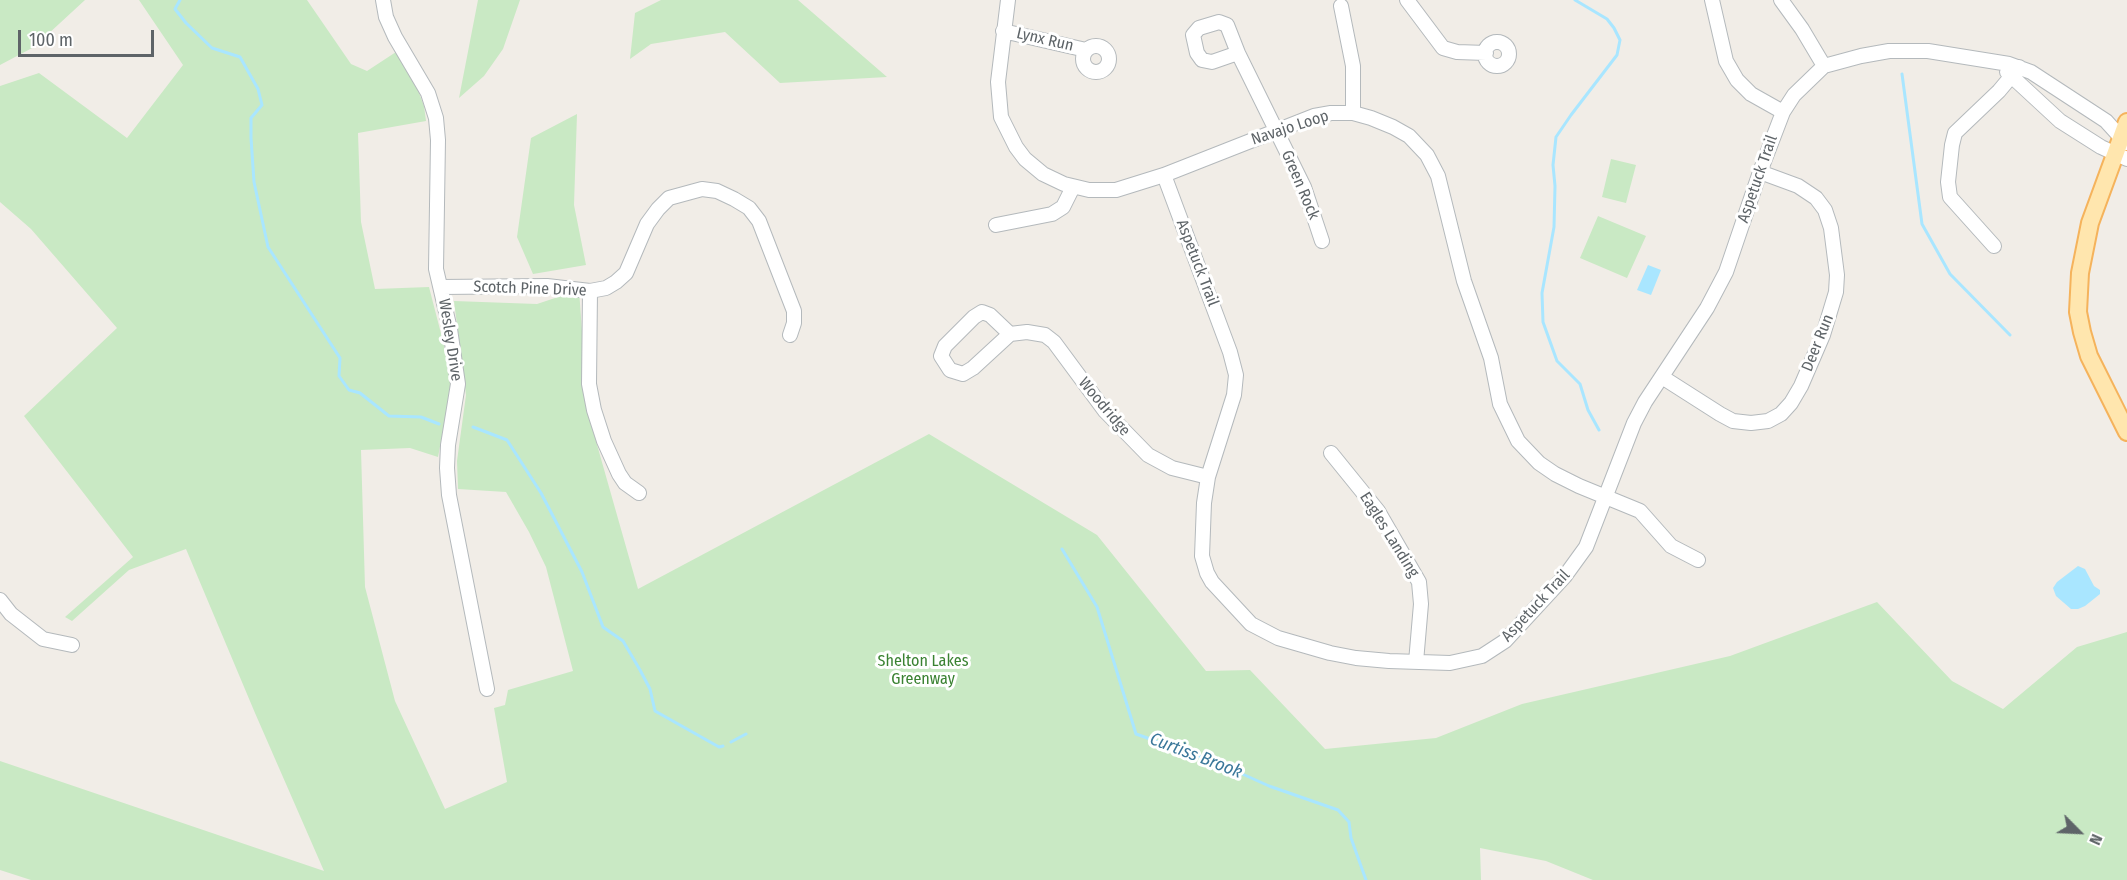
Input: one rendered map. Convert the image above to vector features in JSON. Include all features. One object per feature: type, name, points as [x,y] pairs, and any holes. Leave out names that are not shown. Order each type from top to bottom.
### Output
[{"type":"main road","points":[[2123,143],[2090,223],[2080,273],[2078,312],[2089,356],[2127,432]]},
{"type":"street","name":"Wesley Drive","points":[[383,0],[386,17],[428,93],[436,118],[438,140],[436,269],[458,384],[448,445],[449,495],[487,689]]},
{"type":"street","name":"Navajo Loop","points":[[1008,0],[998,82],[1004,126],[1016,147],[1030,164],[1053,180],[1073,187],[1109,191],[1130,187],[1314,116],[1331,113],[1353,113],[1383,122],[1404,133],[1422,149],[1435,168],[1443,191],[1464,281],[1491,358],[1500,404],[1518,441],[1539,463],[1554,474],[1640,510],[1671,546],[1698,560]]},
{"type":"street","points":[[1407,0],[1443,48],[1457,52],[1485,53]]},
{"type":"street","points":[[1712,0],[1724,54],[1737,80],[1751,94],[1783,112]]},
{"type":"street","points":[[1781,0],[1824,66]]},
{"type":"street","points":[[1341,6],[1353,66],[1353,113]]},
{"type":"street","name":"Lynx Run","points":[[1003,31],[1086,50]]},
{"type":"street","name":"Aspetuck Trail","points":[[1164,175],[1230,351],[1236,375],[1234,395],[1208,477],[1202,536],[1203,564],[1212,582],[1251,624],[1278,638],[1356,658],[1450,663],[1466,661],[1488,653],[1504,641],[1545,599],[1591,537],[1634,423],[1707,308],[1726,272],[1783,112],[1801,88],[1824,66],[1889,51],[1928,51],[1998,62],[2016,72],[2060,121],[2123,143]]},
{"type":"street","name":"Green Rock","points":[[1238,53],[1304,187],[1322,241]]},
{"type":"street","points":[[1994,246],[1950,197],[1948,182],[1955,133],[2016,72]]},
{"type":"street","name":"Aspetuck Trail","points":[[2016,72],[2031,72],[2106,122],[2123,143]]},
{"type":"street","name":"Deer Run","points":[[1662,376],[1733,421],[1751,423],[1768,421],[1781,414],[1801,386],[1823,335],[1836,292],[1835,252],[1831,228],[1825,210],[1816,198],[1798,186],[1760,172]]},
{"type":"street","points":[[996,225],[1052,214],[1063,207],[1073,187]]},
{"type":"street","name":"Scotch Pine Drive","points":[[441,287],[547,286],[590,291],[606,288],[626,273],[647,224],[669,198],[702,189],[717,191],[749,208],[759,221],[794,311],[794,323],[790,335]]},
{"type":"street","points":[[590,291],[589,384],[594,410],[604,441],[619,474],[625,483],[639,493]]},
{"type":"street","points":[[982,312],[990,315],[1010,334],[963,374],[954,372],[946,366],[941,356],[945,346],[974,316],[982,312]]},
{"type":"street","name":"Woodridge","points":[[1010,334],[1036,332],[1050,338],[1105,411],[1148,455],[1172,468],[1208,477]]},
{"type":"street","name":"Eagles Landing","points":[[1331,453],[1378,512],[1419,582],[1421,604],[1416,662]]},
{"type":"street","points":[[0,600],[11,614],[43,639],[72,645]]},
{"type":"green space","points":[[0,0],[85,0],[34,47],[0,65]]},
{"type":"green space","name":"Shelton Lakes Greenway","points":[[139,0],[307,0],[351,64],[367,71],[396,52],[416,85],[424,106],[426,121],[358,133],[361,222],[375,289],[429,287],[452,385],[438,457],[410,448],[361,450],[365,587],[395,701],[445,809],[507,782],[494,708],[505,705],[508,690],[573,671],[546,567],[506,492],[458,489],[457,461],[466,395],[454,301],[537,304],[579,290],[588,413],[638,589],[929,434],[1097,535],[1206,671],[1250,670],[1325,749],[1436,738],[1522,704],[1730,656],[1877,602],[1952,681],[2003,709],[2077,647],[2127,632],[2127,880],[1593,880],[1546,861],[1480,848],[1481,880],[31,880],[0,870],[0,761],[324,871],[186,549],[129,570],[72,621],[65,617],[133,557],[24,416],[117,328],[31,229],[0,202],[0,86],[39,73],[127,138],[183,65]]},
{"type":"green space","points":[[478,0],[520,0],[503,49],[484,76],[459,98]]},
{"type":"green space","points":[[661,0],[798,0],[887,77],[780,83],[725,32],[651,44],[630,59],[635,13]]},
{"type":"green space","points":[[577,114],[574,205],[586,265],[533,274],[517,237],[531,138]]},
{"type":"green space","points":[[1611,159],[1636,165],[1626,203],[1602,197]]},
{"type":"green space","points":[[1598,216],[1646,236],[1627,278],[1580,258]]},
{"type":"water","points":[[1648,265],[1661,270],[1651,295],[1637,290]]},
{"type":"water","points":[[2078,566],[2085,569],[2094,586],[2100,590],[2100,594],[2085,606],[2071,609],[2056,596],[2053,588],[2057,582]]},
{"type":"waterway","points":[[180,0],[175,9],[186,23],[212,48],[240,57],[258,89],[262,105],[251,118],[251,138],[254,182],[268,247],[340,358],[339,376],[349,390],[360,393],[389,416],[421,417],[439,424]]},
{"type":"waterway","points":[[1575,0],[1607,19],[1620,40],[1617,55],[1556,137],[1553,165],[1554,227],[1542,293],[1543,322],[1557,361],[1580,384],[1588,410],[1599,430]]},
{"type":"waterway","points":[[1902,74],[1922,224],[1950,274],[2010,335]]},
{"type":"waterway","points":[[473,427],[507,440],[541,493],[582,572],[603,627],[623,641],[650,689],[655,711],[719,747],[723,746]]},
{"type":"waterway","name":"Curtiss Brook","points":[[1062,549],[1097,607],[1136,734],[1218,763],[1269,786],[1338,810],[1349,822],[1351,838],[1366,880]]},
{"type":"waterway","points":[[731,742],[746,734]]}]
